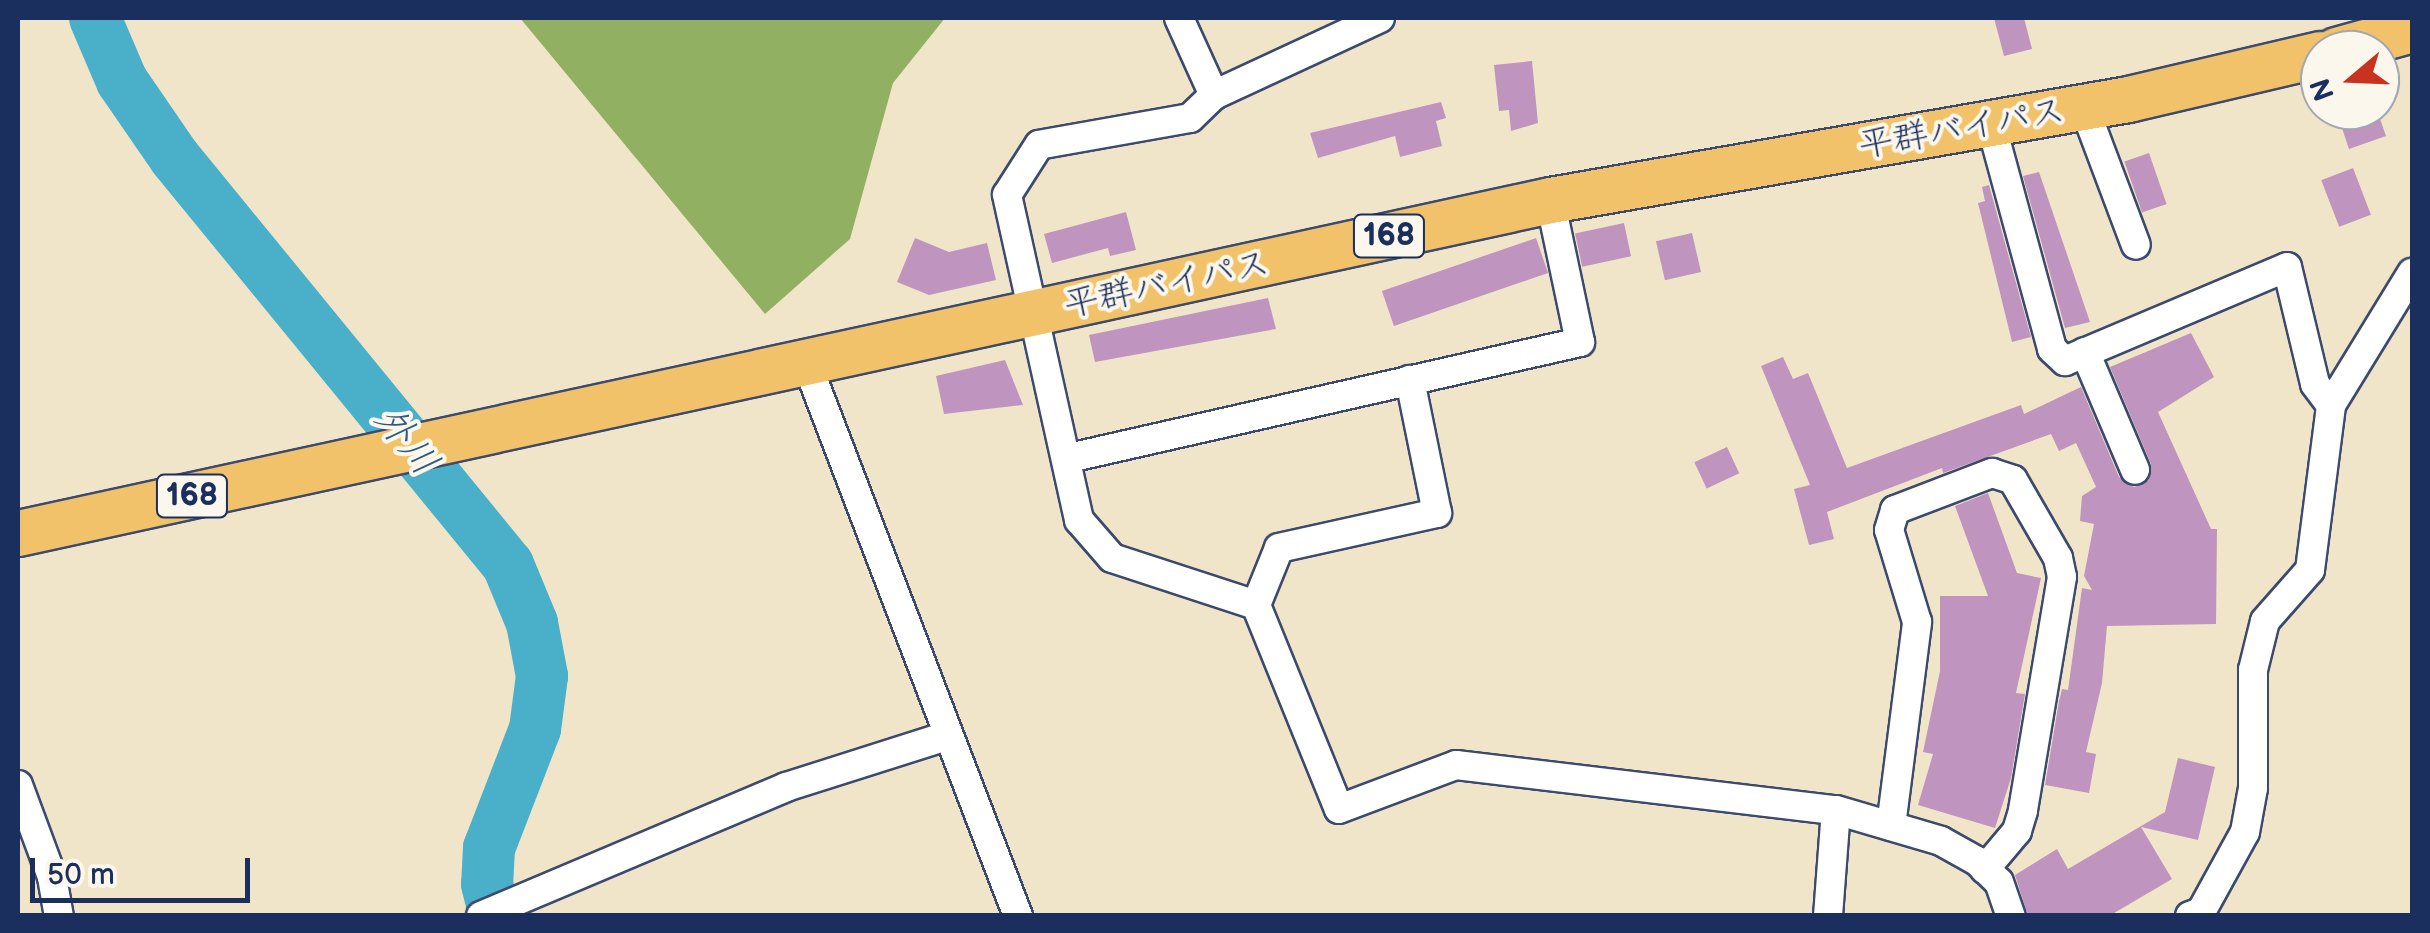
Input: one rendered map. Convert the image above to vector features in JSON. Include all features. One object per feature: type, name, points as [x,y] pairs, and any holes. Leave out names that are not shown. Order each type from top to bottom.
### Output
[{"type":"highway","name":"平群バイパス","points":[[18,533],[1550,200],[2084,107],[2300,58]]},
{"type":"street","points":[[1179,18],[1214,95]]},
{"type":"street","points":[[1256,605],[1112,558],[1078,520],[1037,313],[1008,195],[1039,145],[1190,118],[1214,95],[1380,18]]},
{"type":"street","points":[[2084,107],[2136,245]]},
{"type":"street","points":[[1992,124],[2052,349],[2065,361],[2287,267],[2315,384],[2332,405]]},
{"type":"street","points":[[1068,458],[1580,342],[1550,200]]},
{"type":"street","points":[[2190,916],[2201,912],[2245,832],[2253,788],[2254,670],[2265,621],[2310,570],[2332,405],[2412,273]]},
{"type":"street","points":[[2086,352],[2135,470]]},
{"type":"street","points":[[807,364],[1018,916]]},
{"type":"street","points":[[1410,380],[1438,513],[1280,548],[1256,605],[1339,810],[1456,765],[1486,765],[1836,810],[1941,841],[1999,882],[2011,916]]},
{"type":"street","points":[[1890,826],[1917,622],[1889,530],[1895,510],[1992,474],[2013,480],[2058,558],[2062,578],[2024,811],[2017,831],[1985,869]]},
{"type":"street","points":[[482,916],[515,896],[786,787],[948,736]]},
{"type":"street","points":[[18,785],[52,876],[58,916]]},
{"type":"street","points":[[1828,916],[1836,810]]},
{"type":"green space","points":[[520,18],[945,18],[893,83],[850,239],[765,314]]},
{"type":"building","points":[[1994,18],[2024,18],[2032,49],[2004,56]]},
{"type":"building","points":[[1532,61],[1538,123],[1511,131],[1509,110],[1499,111],[1494,65]]},
{"type":"building","points":[[1441,102],[1446,118],[1436,121],[1442,146],[1400,157],[1395,136],[1318,158],[1310,133]]},
{"type":"building","points":[[2343,130],[2384,130],[2386,136],[2349,149]]},
{"type":"building","points":[[2149,153],[2167,204],[2142,213],[2124,161]]},
{"type":"building","points":[[2353,168],[2371,215],[2339,227],[2321,180]]},
{"type":"building","points":[[2039,172],[2090,322],[2065,328],[2023,176]]},
{"type":"building","points":[[1989,185],[2031,337],[2012,342],[1978,203],[1985,201],[1982,187]]},
{"type":"building","points":[[1126,212],[1136,250],[1110,256],[1108,248],[1052,263],[1044,234]]},
{"type":"building","points":[[1624,223],[1631,256],[1582,267],[1575,233]]},
{"type":"building","points":[[1692,233],[1701,272],[1665,280],[1656,241]]},
{"type":"building","points":[[915,238],[949,252],[987,243],[996,280],[929,295],[897,282]]},
{"type":"building","points":[[1536,238],[1548,273],[1394,326],[1382,291]]},
{"type":"building","points":[[1268,298],[1276,329],[1095,362],[1089,335]]},
{"type":"building","points":[[2191,333],[2214,377],[2158,412],[2211,529],[2217,529],[2216,624],[2107,626],[2102,683],[2086,752],[2096,754],[2089,793],[2045,785],[2059,701],[2062,689],[2068,690],[2082,588],[2092,590],[2084,576],[2094,524],[2080,521],[2082,496],[2096,487],[2076,443],[2059,451],[2051,434],[1943,473],[1942,468],[1827,512],[1834,539],[1809,545],[1794,489],[1810,485],[1761,366],[1783,357],[1793,379],[1808,373],[1847,468],[2021,405],[2024,414],[2081,387],[2119,477],[2134,487],[2149,480],[2151,464],[2110,367]]},
{"type":"building","points":[[1005,360],[1023,405],[944,414],[936,376]]},
{"type":"building","points":[[1727,447],[1739,473],[1707,488],[1694,462]]},
{"type":"building","points":[[1988,493],[2017,573],[2041,578],[2016,693],[2025,694],[2011,778],[1995,828],[1918,805],[1933,754],[1923,752],[1940,671],[1940,596],[1988,596],[1955,506]]},
{"type":"building","points":[[2178,758],[2215,767],[2198,840],[2141,827],[2172,879],[2109,916],[2028,916],[2015,875],[2057,849],[2068,869],[2165,812]]},
{"type":"waterway","name":"外川","points":[[95,18],[122,81],[175,158],[508,565],[532,623],[542,676],[535,729],[489,848],[487,884],[495,916]]}]
